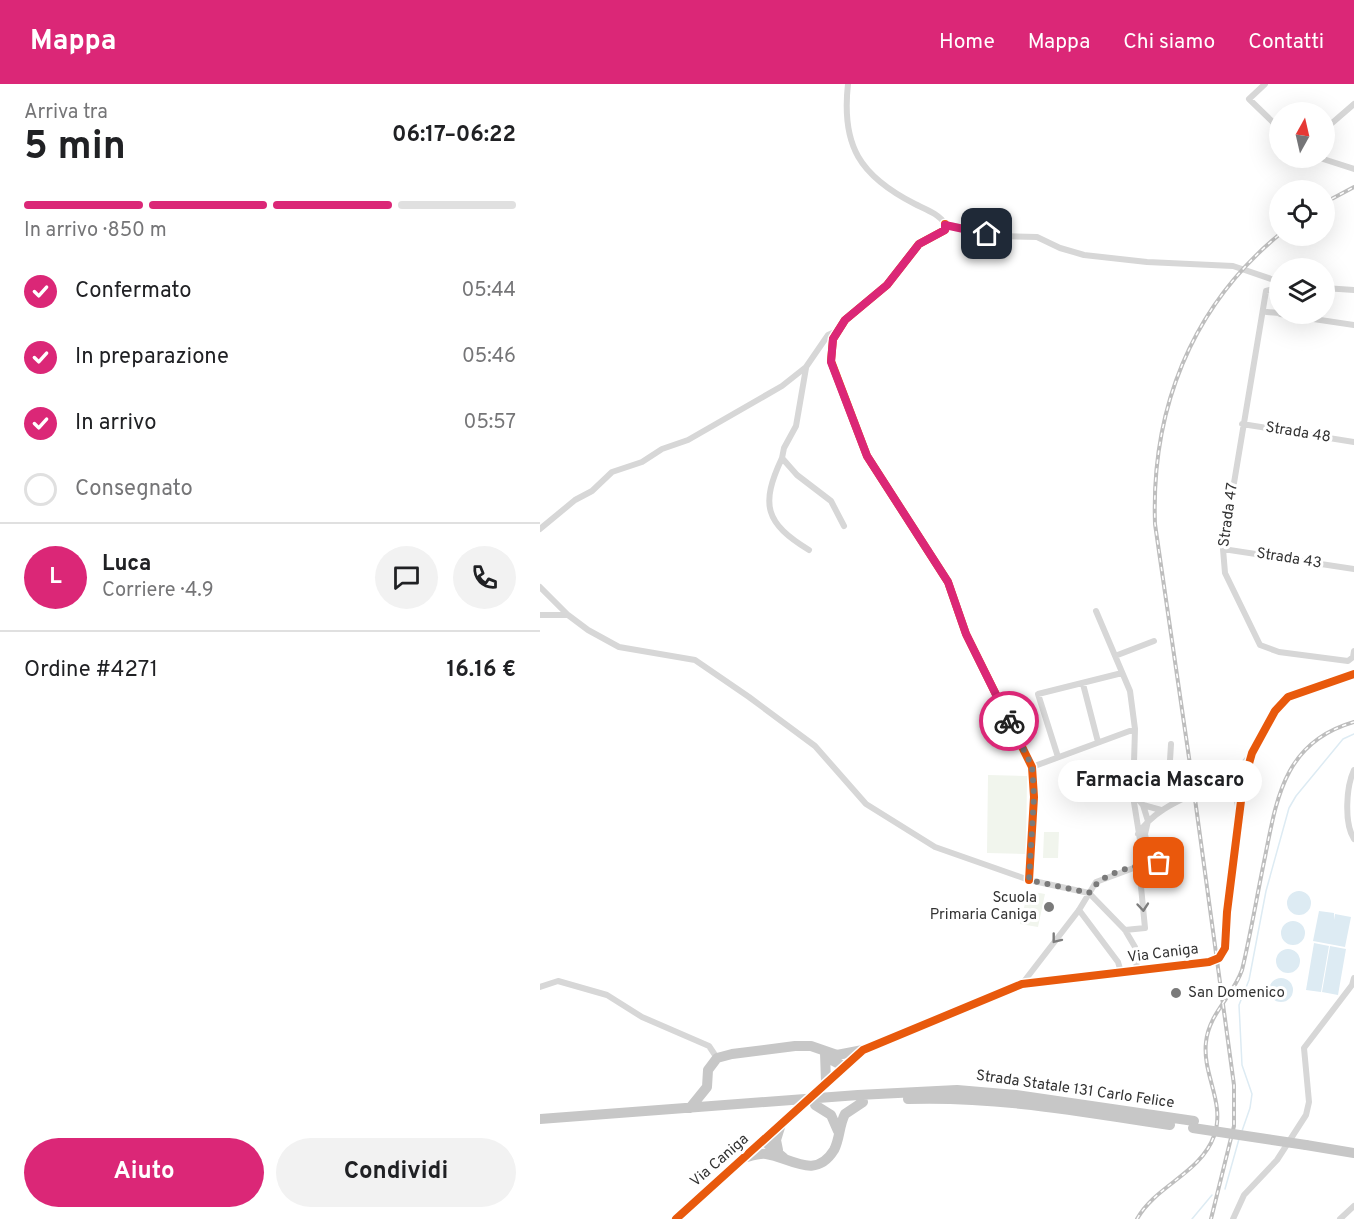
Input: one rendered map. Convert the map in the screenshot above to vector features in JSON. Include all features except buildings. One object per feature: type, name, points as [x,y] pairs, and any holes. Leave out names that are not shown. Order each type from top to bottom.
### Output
[{"type":"highway","points":[[690,1108],[707,1087],[708,1070],[717,1058],[732,1053],[805,1045],[827,1055],[843,1066]]},
{"type":"highway","points":[[827,1055],[843,1055],[863,1050]]},
{"type":"highway","points":[[826,1083],[827,1055]]},
{"type":"highway","points":[[707,1087],[716,1098],[732,1105]]},
{"type":"highway","name":"Strada Statale 131 Carlo Felice","points":[[540,1126],[863,1101],[900,1096]]},
{"type":"highway","name":"Strada Statale 131 Carlo Felice","points":[[540,1119],[900,1096],[983,1099],[1066,1106],[1306,1142],[1354,1153]]},
{"type":"highway","points":[[764,1141],[766,1147],[797,1166],[812,1166],[826,1158],[835,1148],[844,1114],[863,1101]]},
{"type":"highway","points":[[815,1105],[831,1115],[838,1134]]},
{"type":"highway","points":[[780,1156],[776,1140],[782,1124]]},
{"type":"highway","name":"Strada Statale 131 Carlo Felice","points":[[1306,1142],[1354,1145]]},
{"type":"highway","points":[[744,1158],[764,1154],[780,1156]]},
{"type":"street","points":[[848,84],[847,127],[867,171],[884,187],[933,214],[945,225],[999,236],[1037,237],[1060,248],[1084,255],[1148,262],[1233,266],[1269,278]]},
{"type":"street","points":[[1265,84],[1249,99],[1269,118]]},
{"type":"street","points":[[1335,120],[1354,104]]},
{"type":"street","points":[[1335,163],[1354,169]]},
{"type":"street","points":[[540,529],[575,500],[592,491],[612,472],[642,462],[662,449],[688,440],[782,387],[806,367],[828,335],[837,330],[860,306],[887,285],[919,244],[945,230],[945,225]]},
{"type":"street","points":[[1335,289],[1354,290]]},
{"type":"street","name":"Strada 47","points":[[1269,290],[1266,291],[1242,424],[1223,549],[1225,573],[1260,645],[1279,652],[1348,661],[1354,651]]},
{"type":"street","points":[[1335,322],[1354,325]]},
{"type":"street","points":[[837,330],[833,339],[831,362],[867,456],[948,582],[966,634],[1032,766],[1034,796],[1029,880]]},
{"type":"street","points":[[806,367],[796,426],[784,448],[769,505],[770,515],[790,539],[809,550]]},
{"type":"street","name":"Strada 48","points":[[1242,424],[1354,442]]},
{"type":"street","points":[[783,458],[798,475],[831,501],[844,526]]},
{"type":"street","name":"Strada 43","points":[[1223,549],[1354,568]]},
{"type":"street","points":[[540,586],[567,615],[619,647],[695,660],[814,746],[856,794],[875,811],[935,847],[1029,880],[1089,893],[1125,930],[1135,947],[1137,970]]},
{"type":"street","points":[[1096,611],[1130,691],[1135,729],[1132,790],[1145,865]]},
{"type":"street","points":[[540,615],[567,615]]},
{"type":"street","points":[[1115,656],[1154,641]]},
{"type":"street","points":[[1058,757],[1038,694],[1122,673]]},
{"type":"street","name":"Via Caniga","points":[[826,1083],[863,1050],[1022,984],[1209,962],[1217,959],[1223,953],[1242,784],[1252,753],[1275,711],[1288,697],[1354,674]]},
{"type":"street","points":[[1083,684],[1098,742]]},
{"type":"street","points":[[1032,766],[1135,729]]},
{"type":"street","points":[[1132,775],[1169,777],[1171,744]]},
{"type":"street","points":[[1138,834],[1161,810],[1224,777],[1243,765],[1252,753]]},
{"type":"street","points":[[1354,770],[1349,785],[1349,830],[1354,839]]},
{"type":"street","points":[[1224,777],[1242,784]]},
{"type":"street","points":[[1213,783],[1242,784]]},
{"type":"street","points":[[1226,785],[1236,796],[1239,812]]},
{"type":"street","points":[[1125,930],[1145,928],[1145,834],[1148,821],[1143,805],[1132,790]]},
{"type":"street","points":[[1143,805],[1161,810]]},
{"type":"street","points":[[1135,813],[1148,821]]},
{"type":"street","points":[[1022,984],[1102,878],[1176,857]]},
{"type":"street","points":[[1079,910],[1118,962],[1120,972]]},
{"type":"street","points":[[1233,1219],[1244,1195],[1277,1160],[1306,1115],[1310,1102],[1304,1048],[1352,986],[1354,978]]},
{"type":"street","points":[[540,987],[558,981],[607,995],[642,1017],[710,1046],[717,1058]]},
{"type":"street","name":"Via Caniga","points":[[676,1219],[782,1124]]},
{"type":"street","points":[[1340,1219],[1354,1206]]},
{"type":"shaded area","points":[[988,775],[1027,776],[1026,854],[987,853]]},
{"type":"shaded area","points":[[1044,832],[1059,832],[1058,858],[1043,858]]},
{"type":"shaded area","points":[[1028,891],[1045,894],[1038,927],[1020,924]]},
{"type":"shaded area","points":[[1299,891],[1308,894],[1311,903],[1308,912],[1299,915],[1290,912],[1287,903],[1290,894]]},
{"type":"shaded area","points":[[1319,911],[1334,913],[1334,920],[1335,914],[1351,917],[1345,947],[1313,941]]},
{"type":"shaded area","points":[[1293,921],[1302,924],[1305,933],[1302,942],[1293,945],[1284,942],[1281,933],[1284,924]]},
{"type":"shaded area","points":[[1314,943],[1329,946],[1321,992],[1306,990]]},
{"type":"shaded area","points":[[1330,946],[1346,949],[1338,995],[1322,992]]},
{"type":"shaded area","points":[[1288,949],[1297,952],[1300,961],[1297,970],[1288,973],[1279,970],[1276,961],[1279,952]]},
{"type":"shaded area","points":[[1281,978],[1290,981],[1293,990],[1290,999],[1281,1002],[1272,999],[1269,990],[1272,981]]},
{"type":"waterway","points":[[1242,1131],[1252,1094],[1242,1065],[1239,1005],[1249,980],[1266,891],[1289,808],[1296,796],[1343,739],[1354,734]]},
{"type":"waterway","points":[[1225,1189],[1239,1139]]},
{"type":"waterway","points":[[1192,1219],[1212,1195]]},
{"type":"tunnel","points":[[783,1123],[825,1083]]},
{"type":"railway","points":[[1335,197],[1354,187]]},
{"type":"railway","points":[[1193,785],[1155,524],[1160,441],[1169,401],[1200,328],[1222,294],[1269,244]]},
{"type":"railway","points":[[1137,1219],[1155,1197],[1199,1160],[1214,1136],[1217,1112],[1207,1066],[1208,1032],[1216,1013],[1242,970],[1274,813],[1288,774],[1299,757],[1313,743],[1331,731],[1354,722]]},
{"type":"railway","points":[[1195,799],[1234,1085],[1234,1126],[1211,1219]]},
{"type":"cycle path","points":[[945,224],[945,230],[919,244],[887,285],[845,320],[833,339],[831,361],[867,456],[948,582],[966,634],[1032,767],[1034,797],[1029,880]]},
{"type":"cycle path","points":[[676,1219],[863,1050],[1022,984],[1209,962],[1219,958],[1225,948],[1227,912],[1243,785],[1252,753],[1275,711],[1288,697],[1354,674]]},
{"type":"way so far","points":[[1009,721],[1032,766],[1034,796],[1029,880],[1089,893],[1096,882],[1102,878],[1139,866],[1159,863]]},
{"type":"place","name":"Farmacia Mascaro","points":[[1159,863]]},
{"type":"place","name":"Scuola Primaria Caniga","points":[[1049,907]]},
{"type":"place","name":"San Domenico","points":[[1176,993]]},
{"type":"route","points":[[987,234],[945,225],[945,230],[919,244],[887,285],[860,306],[837,330],[831,349],[831,362],[867,456],[948,582],[966,634],[1009,721]]}]
